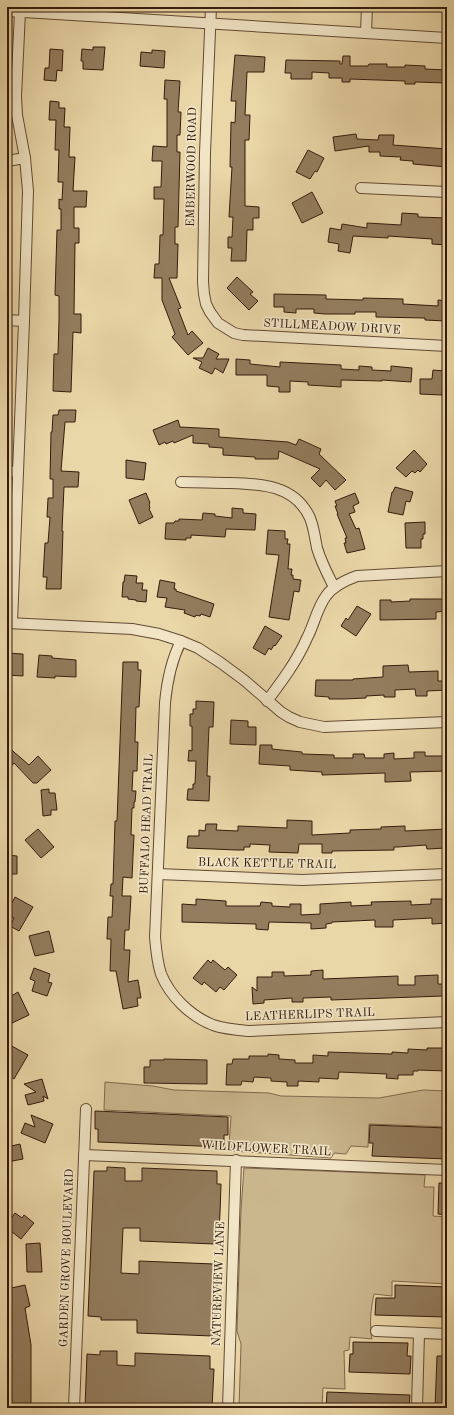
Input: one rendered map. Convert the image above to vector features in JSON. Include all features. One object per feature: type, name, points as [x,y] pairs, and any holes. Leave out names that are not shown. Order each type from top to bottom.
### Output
[{"type":"street","name":"EMBERWOOD ROAD","points":[[211,7],[209,24],[202,282],[206,304],[218,323]]},
{"type":"street","points":[[366,33],[368,7]]},
{"type":"street","points":[[7,11],[447,38]]},
{"type":"street","points":[[20,12],[16,96],[17,115],[25,158],[28,191],[18,472],[10,623],[132,629],[159,634],[181,641],[198,648],[221,663],[244,680],[267,701],[289,718],[300,722],[324,727],[447,722]]},
{"type":"street","points":[[7,161],[25,158]]},
{"type":"street","points":[[361,188],[447,192]]},
{"type":"street","points":[[7,320],[24,321]]},
{"type":"street","name":"STILLMEADOW DRIVE","points":[[218,323],[234,333],[253,336],[447,346]]},
{"type":"street","points":[[7,471],[18,472]]},
{"type":"street","points":[[181,482],[258,484],[271,486],[295,498],[310,517],[314,527],[317,548],[334,587]]},
{"type":"street","points":[[267,701],[294,664],[308,638],[323,600],[334,587],[350,578],[357,576],[447,571]]},
{"type":"street","name":"BUFFALO HEAD TRAIL","points":[[181,641],[171,667],[165,703],[155,937],[156,955],[161,973],[169,989],[181,1004]]},
{"type":"street","name":"BLACK KETTLE TRAIL","points":[[158,874],[302,880],[447,874]]},
{"type":"street","name":"LEATHERLIPS TRAIL","points":[[181,1004],[195,1016],[212,1025],[249,1031],[447,1022]]},
{"type":"street","name":"GARDEN GROVE BOULEVARD","points":[[74,1408],[86,1109]]},
{"type":"street","name":"WILDFLOWER TRAIL","points":[[84,1155],[236,1160],[447,1170]]},
{"type":"street","name":"NATUREVIEW LANE","points":[[228,1408],[236,1160]]},
{"type":"street","points":[[376,1331],[447,1334]]},
{"type":"street","points":[[417,1408],[419,1333]]},
{"type":"shaded area","points":[[105,1082],[153,1086],[174,1090],[269,1093],[281,1096],[379,1098],[423,1090],[447,1091],[447,1127],[369,1124],[368,1147],[351,1146],[346,1154],[334,1153],[331,1158],[233,1151],[232,1147],[229,1146],[231,1116],[104,1110]]},
{"type":"shaded area","points":[[244,1168],[425,1175],[424,1187],[434,1187],[433,1216],[447,1217],[447,1284],[392,1281],[392,1296],[374,1294],[371,1316],[372,1339],[350,1337],[349,1350],[344,1351],[345,1389],[323,1388],[322,1408],[239,1408],[241,1344],[237,1331]]},
{"type":"building","points":[[93,47],[105,47],[103,70],[83,69],[83,61],[81,61],[82,49],[93,50]]},
{"type":"building","points":[[50,49],[63,50],[62,71],[57,70],[56,81],[44,80],[45,68],[49,68]]},
{"type":"building","points":[[152,50],[165,51],[164,68],[140,66],[141,52],[152,53]]},
{"type":"building","points":[[235,55],[265,57],[264,72],[247,72],[245,115],[250,115],[249,140],[245,140],[245,206],[259,207],[259,218],[253,218],[253,230],[247,230],[246,261],[231,261],[232,248],[228,248],[228,237],[232,237],[233,217],[229,217],[232,167],[230,167],[231,122],[235,123],[236,101],[231,101]]},
{"type":"building","points":[[343,56],[350,56],[350,66],[387,64],[387,67],[405,67],[405,65],[425,66],[425,69],[447,70],[447,83],[415,82],[415,84],[405,84],[405,81],[350,79],[350,82],[342,82],[342,78],[329,78],[329,73],[312,72],[312,79],[291,79],[291,73],[285,73],[286,60],[340,61],[340,64],[342,64]]},
{"type":"building","points":[[165,80],[180,81],[178,112],[181,112],[180,135],[177,135],[177,152],[180,152],[178,227],[175,227],[175,244],[178,244],[177,278],[169,278],[181,308],[178,309],[188,335],[192,331],[203,343],[188,355],[172,337],[175,334],[162,300],[162,278],[154,278],[155,264],[159,264],[160,235],[163,235],[164,199],[154,199],[154,187],[161,187],[162,161],[152,161],[153,146],[167,147],[167,99],[164,99]]},
{"type":"building","points":[[50,101],[59,102],[59,108],[65,108],[64,127],[70,127],[69,157],[75,157],[73,191],[87,191],[86,207],[74,207],[74,228],[79,228],[79,243],[75,243],[74,314],[81,314],[81,333],[73,332],[71,392],[53,391],[54,354],[58,354],[59,320],[59,296],[55,295],[57,230],[61,230],[61,209],[59,209],[59,199],[62,200],[63,182],[58,182],[59,150],[55,150],[56,120],[49,120]]},
{"type":"building","points":[[356,134],[357,139],[378,140],[379,135],[394,135],[393,145],[447,149],[447,167],[413,164],[413,161],[400,160],[401,157],[380,156],[380,152],[369,152],[369,146],[335,151],[333,137]]},
{"type":"building","points":[[308,150],[324,158],[317,172],[315,171],[310,179],[296,172]]},
{"type":"building","points":[[312,192],[323,213],[302,223],[292,203]]},
{"type":"building","points":[[402,213],[418,214],[418,217],[447,218],[447,245],[432,244],[432,239],[388,236],[388,238],[353,236],[350,253],[338,251],[339,244],[328,242],[330,228],[341,230],[342,224],[367,228],[367,223],[401,225]]},
{"type":"building","points":[[237,277],[253,292],[250,294],[258,301],[249,310],[227,288]]},
{"type":"building","points":[[274,294],[326,295],[326,299],[403,299],[403,304],[438,306],[438,300],[447,301],[446,321],[425,320],[425,318],[376,317],[376,312],[325,314],[314,313],[314,309],[296,309],[296,313],[284,312],[284,307],[274,307]]},
{"type":"building","points":[[208,348],[219,354],[216,359],[229,359],[223,373],[215,368],[212,374],[199,368],[202,362],[193,358],[203,358]]},
{"type":"building","points":[[236,359],[250,360],[250,364],[280,367],[280,362],[341,365],[341,369],[359,370],[359,366],[372,367],[372,370],[391,371],[391,366],[412,368],[411,382],[341,380],[341,387],[308,385],[308,382],[290,381],[290,392],[279,392],[279,387],[267,386],[267,375],[236,375]]},
{"type":"building","points":[[433,370],[444,371],[442,395],[420,394],[420,379],[432,379]]},
{"type":"building","points":[[59,410],[76,410],[75,422],[65,422],[61,471],[79,472],[78,487],[64,487],[61,589],[46,589],[47,577],[43,577],[45,543],[48,543],[50,517],[47,517],[48,498],[53,498],[53,479],[50,479],[51,432],[53,415],[58,415]]},
{"type":"building","points":[[178,420],[180,427],[219,429],[219,437],[288,442],[296,445],[299,439],[321,449],[319,454],[346,480],[335,490],[326,480],[320,487],[311,478],[320,469],[279,451],[278,459],[255,459],[255,457],[223,455],[223,448],[209,447],[209,444],[193,443],[193,435],[174,443],[173,441],[166,444],[165,442],[159,445],[153,430]]},
{"type":"building","points":[[414,450],[427,464],[420,472],[418,470],[415,473],[412,471],[406,477],[396,468]]},
{"type":"building","points":[[126,460],[146,463],[144,480],[126,478]]},
{"type":"building","points":[[395,487],[413,492],[410,502],[406,501],[403,515],[388,512],[392,492]]},
{"type":"building","points":[[146,493],[150,503],[149,509],[153,517],[139,524],[129,500]]},
{"type":"building","points":[[355,493],[359,503],[353,506],[355,512],[349,514],[356,529],[359,528],[365,549],[347,553],[344,543],[346,543],[345,538],[347,538],[337,514],[335,506],[337,506],[335,501]]},
{"type":"building","points":[[232,508],[243,509],[243,513],[256,514],[255,530],[226,529],[225,537],[191,535],[191,538],[186,538],[186,540],[165,539],[166,523],[174,523],[175,521],[179,521],[179,519],[202,520],[203,513],[232,518]]},
{"type":"building","points":[[425,522],[425,534],[423,534],[423,539],[421,539],[421,548],[406,548],[405,523]]},
{"type":"building","points":[[268,530],[285,531],[285,539],[288,539],[287,544],[290,544],[288,569],[292,569],[291,575],[293,575],[293,579],[301,580],[299,592],[294,591],[289,620],[269,617],[279,555],[266,554]]},
{"type":"building","points":[[125,575],[137,576],[136,583],[143,583],[142,590],[147,590],[146,602],[128,599],[128,597],[122,597]]},
{"type":"building","points":[[160,580],[175,583],[174,589],[176,589],[176,591],[214,604],[210,617],[201,614],[200,616],[196,615],[195,617],[184,613],[185,610],[165,607],[167,598],[157,597]]},
{"type":"building","points":[[410,599],[447,599],[447,611],[436,612],[436,619],[380,620],[380,600],[391,600],[391,602],[410,601]]},
{"type":"building","points":[[357,606],[371,614],[356,636],[341,626],[346,618],[348,620]]},
{"type":"building","points":[[265,626],[282,636],[271,650],[269,648],[265,655],[253,648]]},
{"type":"building","points":[[7,653],[23,654],[23,676],[7,675]]},
{"type":"building","points":[[39,655],[52,656],[52,658],[76,660],[76,677],[37,677]]},
{"type":"building","points":[[123,662],[138,662],[138,670],[141,670],[139,707],[136,707],[135,742],[138,742],[137,771],[133,771],[132,791],[136,791],[134,808],[132,808],[131,835],[134,835],[132,878],[123,877],[122,896],[131,896],[129,930],[125,930],[124,950],[130,950],[128,982],[138,980],[141,998],[137,998],[138,1006],[123,1009],[116,971],[110,971],[111,939],[107,939],[108,917],[112,917],[113,896],[110,896],[111,884],[113,884],[115,821],[117,821]]},
{"type":"building","points":[[408,665],[409,672],[438,671],[438,681],[447,681],[447,690],[427,691],[427,696],[416,696],[415,689],[395,690],[395,697],[384,697],[384,695],[366,696],[366,698],[329,699],[329,697],[315,696],[316,680],[353,680],[383,677],[383,666]]},
{"type":"building","points":[[196,701],[214,702],[213,727],[209,727],[207,776],[210,776],[209,801],[187,800],[188,789],[193,789],[193,784],[195,784],[196,761],[188,761],[189,750],[192,751],[192,726],[190,726],[190,714],[193,714],[193,709],[196,709]]},
{"type":"building","points":[[231,720],[248,721],[248,727],[256,727],[256,745],[230,744]]},
{"type":"building","points":[[260,745],[272,745],[272,749],[302,752],[302,754],[334,755],[334,758],[353,758],[353,754],[364,754],[365,758],[384,758],[384,754],[394,753],[394,759],[414,758],[414,752],[425,752],[425,756],[447,756],[447,771],[410,772],[411,781],[385,782],[385,773],[322,775],[322,772],[290,770],[290,766],[259,764]]},
{"type":"building","points":[[7,746],[29,765],[38,756],[51,770],[37,783],[33,783],[14,763],[7,771]]},
{"type":"building","points":[[49,789],[49,793],[55,793],[57,810],[51,810],[51,815],[43,816],[41,790]]},
{"type":"building","points":[[287,820],[312,821],[312,835],[350,833],[350,830],[381,829],[381,827],[405,826],[405,831],[447,829],[447,848],[427,849],[426,845],[394,847],[394,850],[332,851],[332,853],[322,853],[322,844],[299,844],[298,853],[269,852],[270,845],[250,844],[250,847],[244,847],[244,850],[187,848],[188,836],[199,836],[199,830],[205,831],[206,824],[217,824],[216,830],[238,831],[238,826],[287,828]]},
{"type":"building","points":[[38,829],[54,847],[41,858],[25,840]]},
{"type":"building","points":[[7,855],[17,856],[17,874],[7,874]]},
{"type":"building","points":[[15,897],[33,907],[19,931],[10,926],[14,918],[7,912]]},
{"type":"building","points":[[196,899],[226,901],[226,906],[260,906],[261,902],[272,903],[272,906],[290,907],[290,904],[301,904],[301,915],[320,914],[320,904],[351,902],[351,906],[372,905],[371,902],[411,901],[411,905],[431,904],[431,899],[444,899],[444,902],[447,902],[447,923],[432,924],[432,918],[393,920],[393,927],[375,927],[375,920],[332,922],[326,924],[326,928],[311,929],[311,923],[269,922],[268,930],[256,929],[256,924],[182,922],[182,904],[196,905]]},
{"type":"building","points":[[49,931],[54,952],[35,956],[29,936]]},
{"type":"building","points":[[208,960],[211,963],[213,960],[225,970],[228,967],[237,975],[224,990],[220,987],[216,992],[204,982],[202,985],[193,978]]},
{"type":"building","points":[[34,968],[50,974],[48,982],[52,983],[47,996],[32,991],[35,981],[30,979]]},
{"type":"building","points":[[323,970],[323,979],[398,976],[398,985],[415,985],[415,976],[438,975],[438,984],[443,984],[443,996],[331,1000],[331,997],[303,998],[303,1002],[292,1002],[292,998],[264,1000],[264,1003],[253,1004],[252,987],[257,991],[257,977],[272,977],[272,972],[284,972],[284,976],[311,975],[311,971]]},
{"type":"building","points":[[18,992],[29,1015],[10,1024],[7,1018],[7,1007],[11,1005],[8,998]]},
{"type":"building","points":[[10,1045],[28,1055],[14,1079],[7,1074],[7,1049]]},
{"type":"building","points":[[427,1048],[447,1048],[447,1071],[418,1070],[413,1071],[413,1075],[398,1075],[398,1079],[386,1078],[387,1074],[339,1072],[338,1079],[319,1078],[319,1082],[298,1081],[298,1086],[287,1086],[287,1082],[271,1081],[271,1078],[254,1077],[253,1082],[242,1081],[241,1085],[226,1085],[227,1064],[232,1064],[233,1059],[249,1059],[249,1056],[268,1056],[268,1054],[279,1055],[279,1059],[295,1060],[295,1063],[313,1063],[313,1055],[328,1056],[328,1052],[392,1054],[392,1052],[408,1053],[408,1049],[427,1050]]},
{"type":"building","points":[[150,1060],[207,1060],[207,1084],[144,1083],[144,1067],[150,1067]]},
{"type":"building","points":[[42,1079],[48,1099],[43,1096],[44,1101],[28,1105],[25,1095],[36,1092],[24,1084]]},
{"type":"building","points":[[95,1111],[228,1117],[228,1135],[224,1135],[224,1147],[98,1142],[98,1129],[95,1129]]},
{"type":"building","points":[[31,1115],[53,1124],[45,1143],[21,1133],[25,1123],[35,1127]]},
{"type":"building","points":[[370,1125],[447,1128],[447,1159],[372,1156],[373,1143],[369,1143]]},
{"type":"building","points":[[20,1144],[23,1159],[7,1162],[7,1147]]},
{"type":"building","points":[[107,1167],[125,1168],[125,1181],[142,1181],[142,1168],[217,1171],[217,1184],[221,1184],[219,1231],[216,1231],[215,1244],[140,1241],[140,1228],[123,1228],[121,1273],[139,1274],[139,1261],[214,1264],[214,1276],[217,1277],[217,1305],[216,1323],[212,1323],[212,1336],[137,1333],[137,1320],[101,1320],[101,1317],[88,1316],[94,1171],[107,1171]]},
{"type":"building","points":[[439,1183],[447,1183],[447,1215],[438,1214]]},
{"type":"building","points":[[15,1213],[22,1218],[24,1215],[34,1223],[21,1239],[7,1228],[7,1224]]},
{"type":"building","points":[[40,1243],[42,1272],[27,1272],[26,1244]]},
{"type":"building","points":[[25,1285],[30,1306],[25,1308],[31,1345],[31,1408],[7,1408],[8,1356],[12,1356],[7,1331],[7,1300],[9,1300],[7,1289]]},
{"type":"building","points":[[395,1285],[447,1287],[447,1317],[375,1315],[376,1298],[395,1298]]},
{"type":"building","points":[[353,1342],[408,1343],[407,1356],[411,1356],[410,1374],[349,1372],[350,1354],[353,1354]]},
{"type":"building","points":[[100,1351],[117,1351],[117,1365],[135,1366],[135,1353],[210,1356],[210,1369],[214,1369],[212,1408],[85,1408],[87,1354],[100,1355]]},
{"type":"building","points":[[437,1356],[447,1356],[447,1408],[435,1408]]},
{"type":"building","points":[[327,1392],[410,1395],[409,1408],[326,1408]]}]
